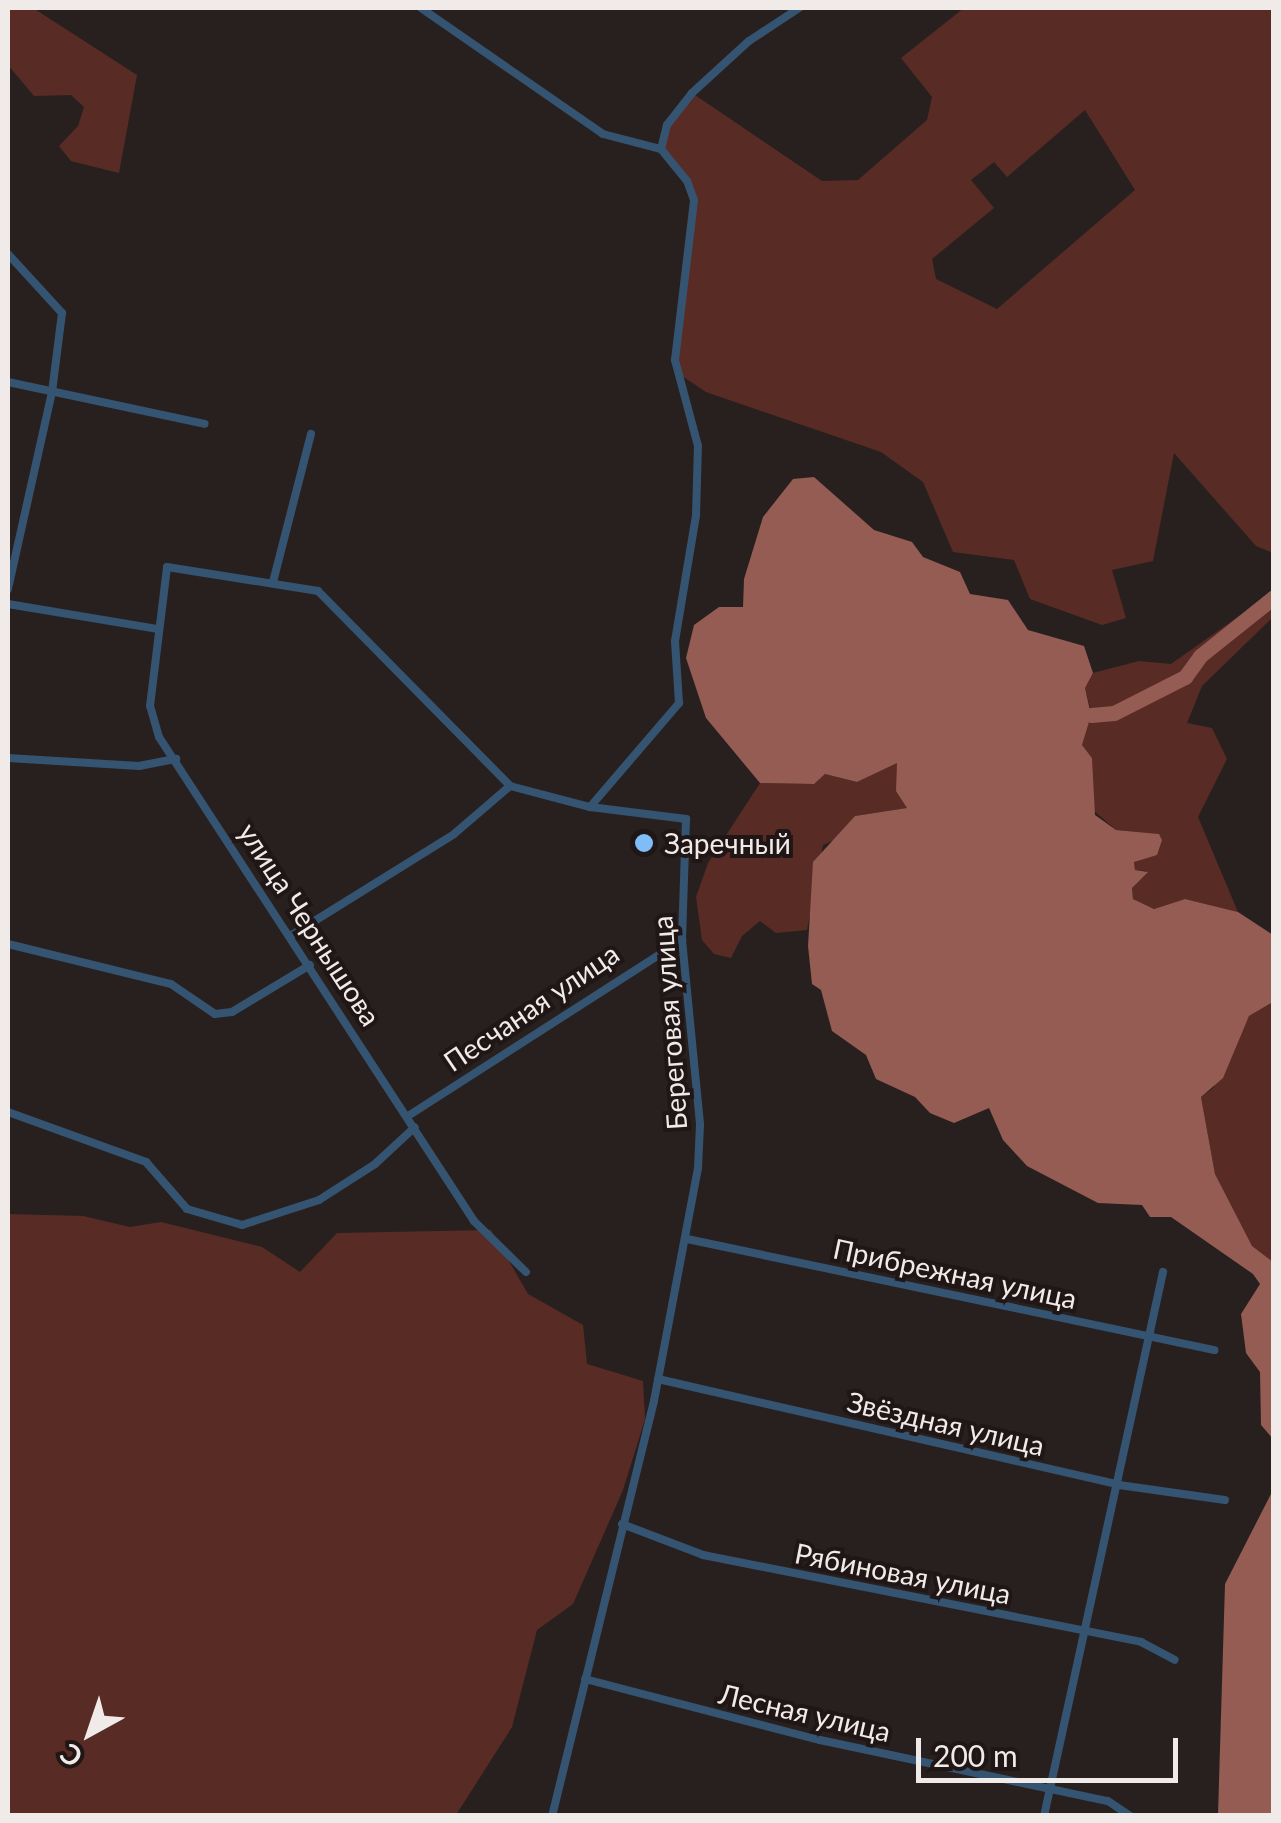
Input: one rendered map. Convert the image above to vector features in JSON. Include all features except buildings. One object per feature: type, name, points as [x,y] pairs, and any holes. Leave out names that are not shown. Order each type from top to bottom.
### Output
[{"type":"street","points":[[421,8],[602,134],[660,150],[694,200],[675,360],[698,446],[696,516],[675,642],[679,703],[590,807]]},
{"type":"street","points":[[660,150],[668,124],[692,93],[749,40],[799,8]]},
{"type":"street","points":[[8,254],[62,312],[52,392],[8,589]]},
{"type":"street","points":[[8,382],[205,424]]},
{"type":"street","points":[[292,934],[454,834],[510,786],[325,595],[273,582],[311,434]]},
{"type":"street","name":"улица Чернышова","points":[[273,582],[167,568],[157,628],[152,721],[474,1221],[526,1272]]},
{"type":"street","points":[[8,604],[157,628]]},
{"type":"street","points":[[8,758],[128,766],[176,759]]},
{"type":"street","name":"Береговая улица","points":[[510,786],[590,807],[686,819],[682,940],[700,1124],[687,1239],[658,1379],[552,1816]]},
{"type":"street","name":"Песчаная улица","points":[[408,1116],[682,940]]},
{"type":"street","points":[[8,944],[171,984],[215,1014],[232,1012],[310,965]]},
{"type":"street","points":[[8,1112],[146,1162],[187,1209],[242,1225],[319,1200],[375,1164],[415,1127]]},
{"type":"street","name":"Прибрежная улица","points":[[687,1239],[1214,1350]]},
{"type":"street","points":[[1044,1816],[1164,1272]]},
{"type":"street","name":"Звёздная улица","points":[[658,1379],[1119,1485],[1225,1500]]},
{"type":"street","name":"Рябиновая улица","points":[[622,1524],[704,1555],[1141,1642],[1176,1660]]},
{"type":"street","name":"Лесная улица","points":[[585,1680],[1108,1801],[1130,1816]]},
{"type":"shaded area","points":[[8,8],[33,8],[137,75],[119,173],[71,161],[59,146],[78,126],[84,107],[71,95],[34,96],[8,65]]},
{"type":"shaded area","points":[[964,8],[1273,8],[1273,553],[1256,546],[1174,453],[1153,561],[1112,570],[1126,618],[1102,625],[1030,599],[1014,560],[953,552],[923,482],[881,452],[706,392],[676,372],[694,200],[687,181],[661,149],[667,125],[692,93],[822,181],[858,180],[927,120],[932,97],[901,58]],"holes":[[[1085,110],[1135,190],[997,309],[936,279],[932,259],[994,208],[971,180],[994,162],[1007,177]]]},
{"type":"shaded area","points":[[814,477],[874,530],[912,542],[923,557],[960,572],[970,594],[1008,600],[1028,630],[1084,646],[1093,673],[1085,688],[1091,715],[1082,745],[1092,758],[1095,815],[1116,830],[1159,834],[1162,840],[1157,855],[1134,862],[1135,870],[1148,872],[1132,888],[1133,899],[1154,909],[1185,899],[1238,912],[1273,935],[1273,1002],[1249,1016],[1223,1078],[1201,1097],[1215,1174],[1252,1246],[1273,1262],[1273,1439],[1261,1425],[1260,1372],[1246,1353],[1241,1314],[1260,1284],[1253,1274],[1171,1217],[1150,1217],[1142,1205],[1098,1203],[1027,1166],[1003,1140],[989,1108],[954,1123],[930,1113],[915,1097],[876,1079],[866,1055],[832,1031],[821,990],[812,984],[808,946],[813,862],[855,816],[907,808],[896,791],[897,763],[857,782],[825,774],[814,784],[760,783],[706,718],[686,658],[694,625],[719,607],[743,607],[744,579],[763,517],[793,479]]},
{"type":"shaded area","points":[[1273,592],[1273,617],[1202,686],[1187,723],[1212,728],[1227,759],[1198,817],[1238,912],[1185,899],[1154,909],[1133,899],[1132,888],[1147,871],[1135,870],[1134,861],[1162,840],[1158,834],[1116,830],[1093,810],[1092,758],[1082,745],[1090,707],[1085,688],[1093,673],[1139,661],[1171,664]]},
{"type":"shaded area","points":[[898,762],[908,808],[855,816],[841,837],[823,845],[807,930],[776,933],[760,921],[742,936],[731,958],[714,954],[702,940],[696,897],[708,863],[760,783],[813,784],[825,774],[857,782]]},
{"type":"shaded area","points":[[1273,1002],[1273,1262],[1252,1247],[1215,1174],[1201,1097],[1213,1088],[1249,1016]]},
{"type":"shaded area","points":[[8,1214],[83,1216],[130,1227],[161,1222],[262,1247],[300,1272],[337,1233],[491,1230],[528,1294],[583,1325],[587,1364],[643,1381],[645,1419],[623,1490],[573,1604],[537,1630],[512,1727],[456,1815],[8,1816]]},
{"type":"shaded area","points":[[1273,1490],[1273,1815],[1218,1815],[1225,1584]]},
{"type":"waterway","points":[[1091,715],[1114,713],[1185,677],[1200,656],[1274,597]]},
{"type":"place","name":"Заречный","points":[[644,843]]}]
